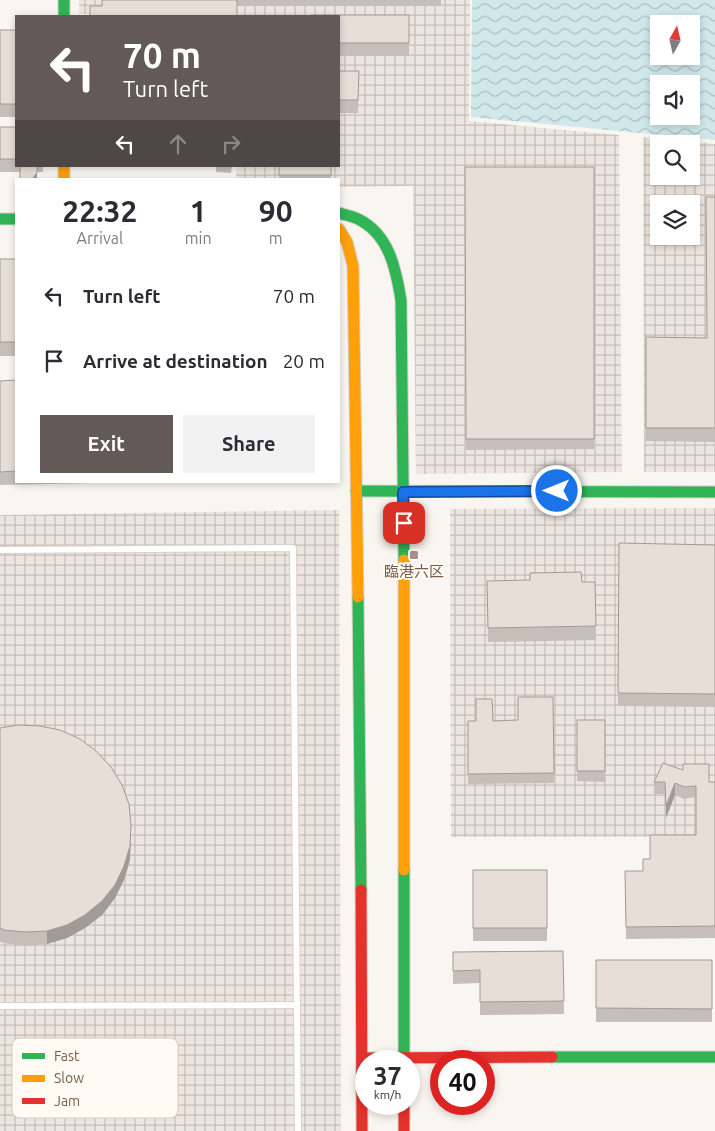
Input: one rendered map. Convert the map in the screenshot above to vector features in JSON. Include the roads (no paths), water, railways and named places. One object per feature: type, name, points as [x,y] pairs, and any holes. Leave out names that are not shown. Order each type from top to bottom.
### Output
[{"type":"street","points":[[64,0],[64,15]]},
{"type":"street","points":[[340,213],[358,218],[375,230],[389,249],[397,272],[401,300],[404,1050]]},
{"type":"street","points":[[0,219],[15,219]]},
{"type":"street","points":[[340,230],[350,248],[353,266],[362,1050]]},
{"type":"street","points":[[356,491],[715,492]]},
{"type":"street","points":[[420,1060],[715,1057]]},
{"type":"street","points":[[362,1115],[362,1131]]},
{"type":"street","points":[[404,1115],[404,1131]]},
{"type":"lane","points":[[0,550],[293,548],[298,1131]]},
{"type":"lane","points":[[0,1006],[297,1005]]},
{"type":"water","points":[[472,0],[715,0],[715,140],[700,139],[700,135],[662,135],[471,117]]},
{"type":"place","name":"臨港六区","points":[[414,555]]}]
